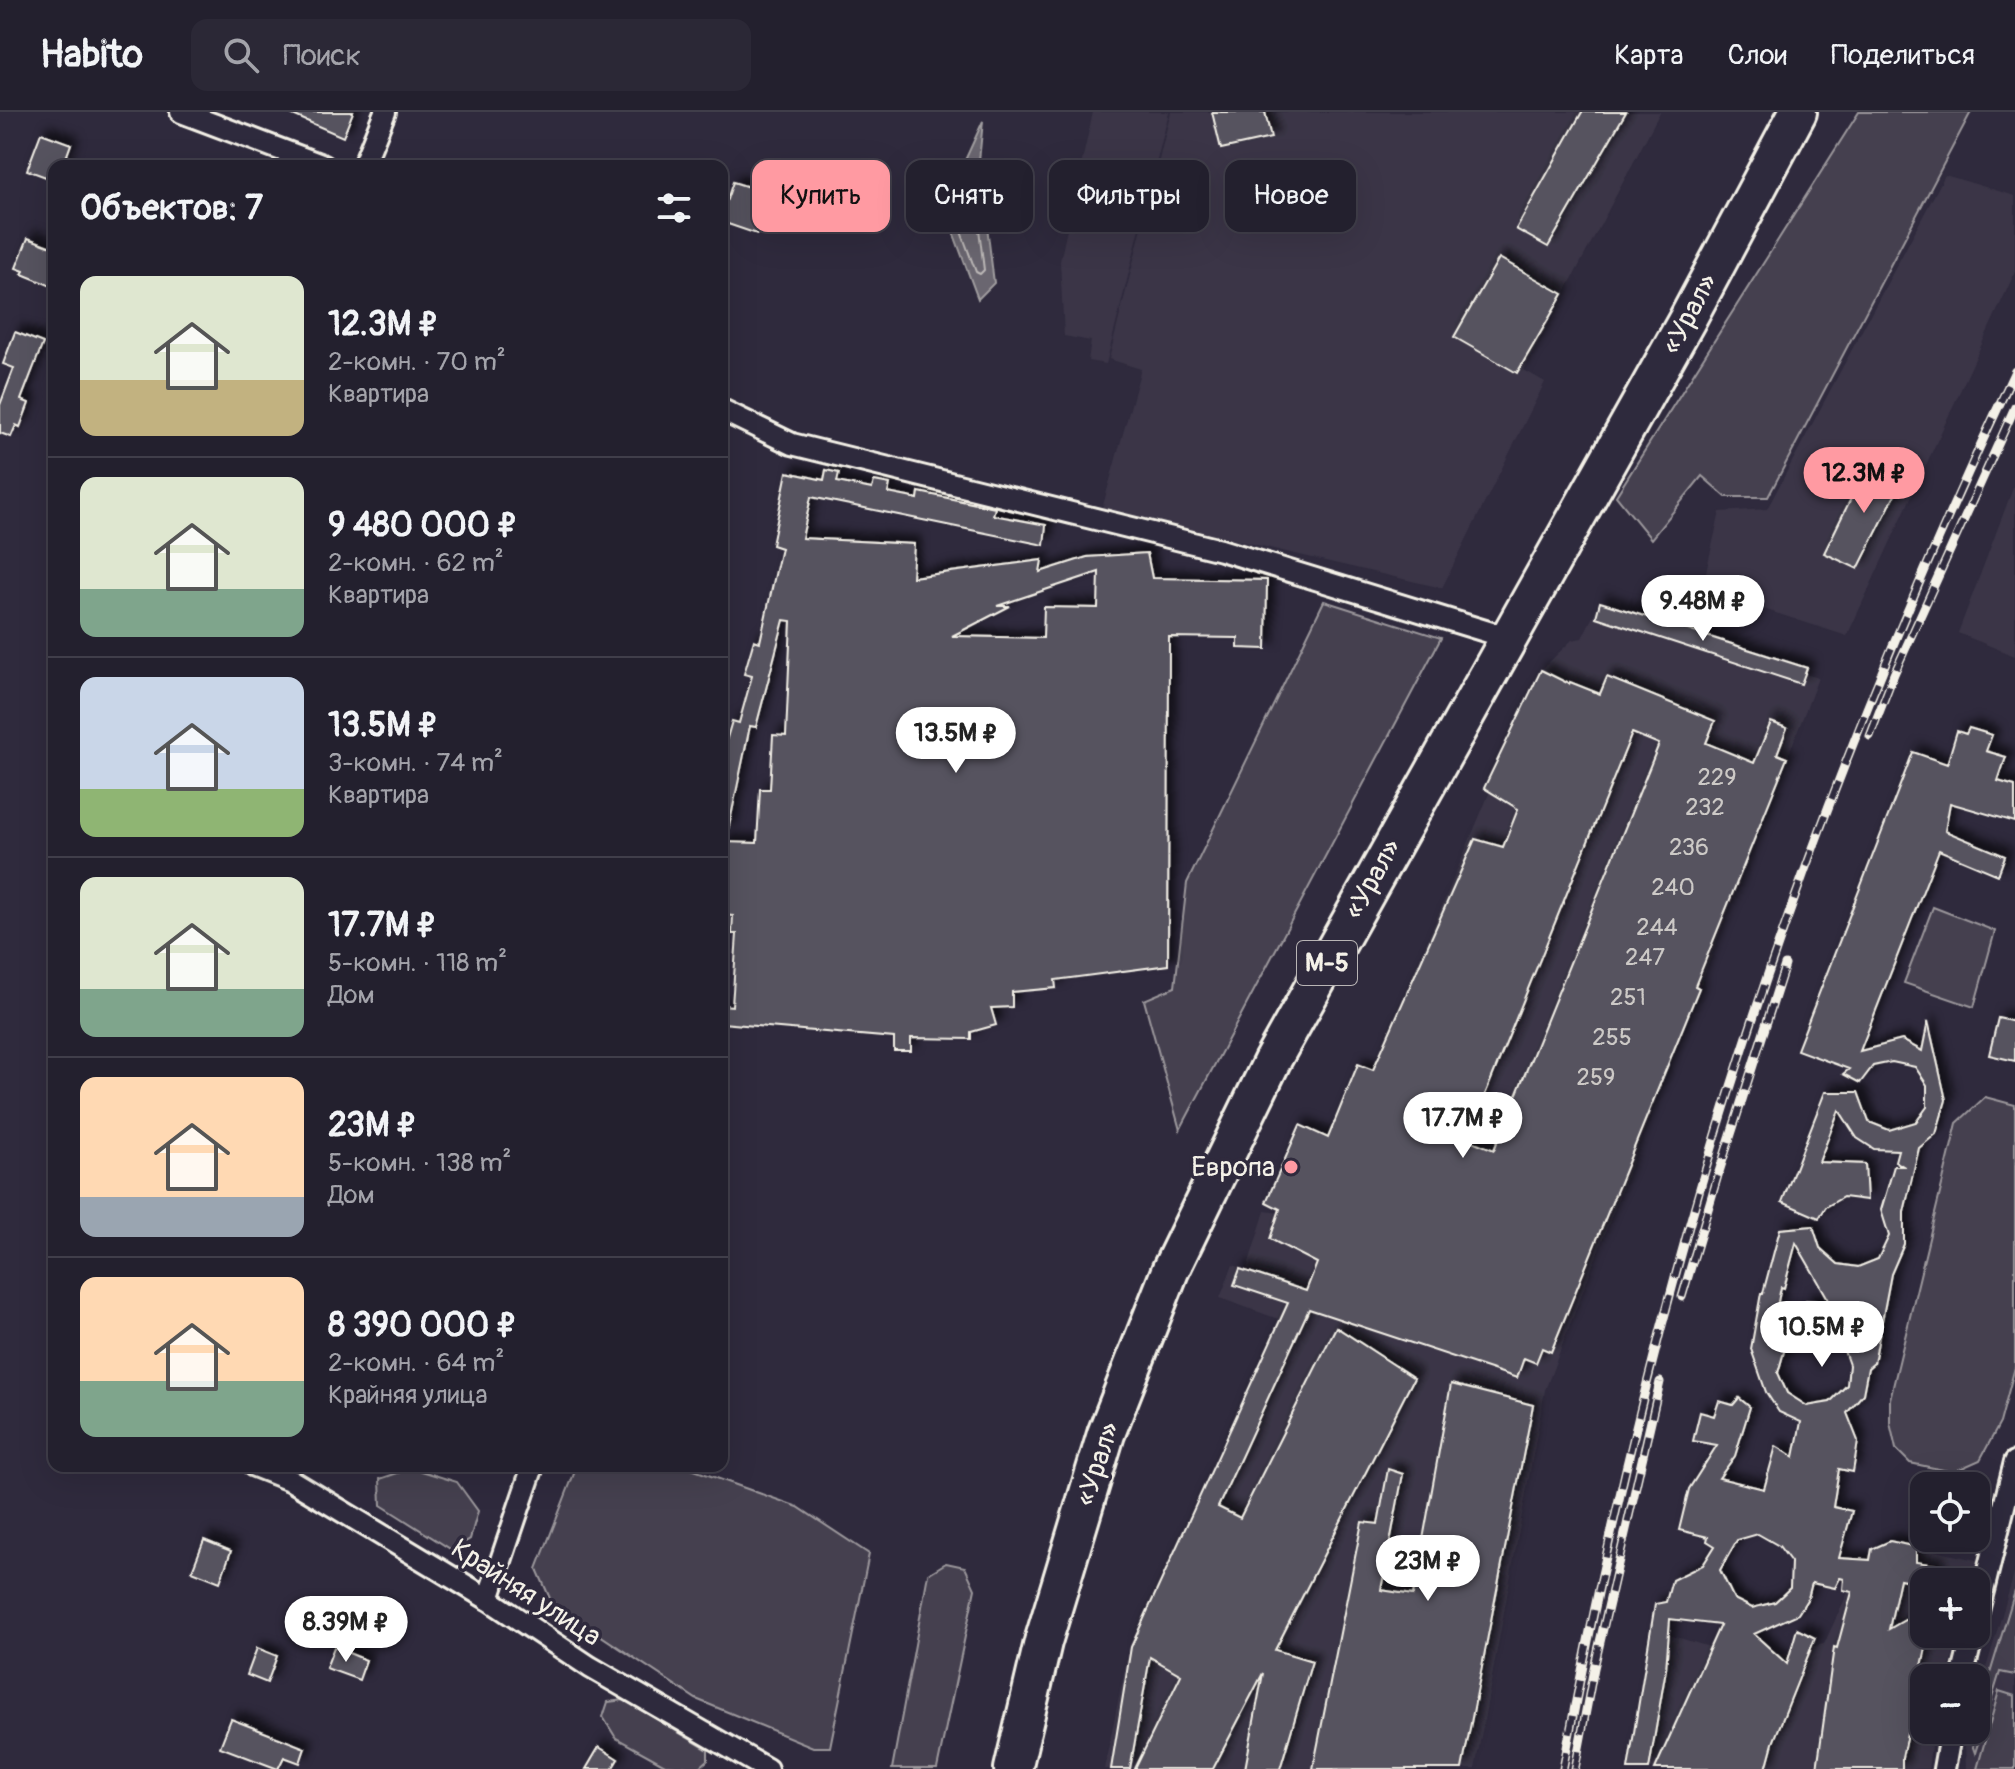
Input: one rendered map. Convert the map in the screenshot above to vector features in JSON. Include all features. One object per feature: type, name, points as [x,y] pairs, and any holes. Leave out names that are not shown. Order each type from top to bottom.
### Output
[{"type":"highway","name":"«Урал»","points":[[1013,1769],[1043,1642],[1106,1434],[1170,1271],[1272,1061],[1672,347],[1798,112]]},
{"type":"highway","name":"«Урал»","points":[[1748,204],[1809,112]]},
{"type":"street","points":[[181,112],[308,160]]},
{"type":"street","points":[[365,160],[385,112]]},
{"type":"street","points":[[728,413],[792,444],[1221,550],[1508,638]]},
{"type":"street","points":[[1989,1568],[2015,1462]]},
{"type":"street","points":[[488,1599],[531,1472]]},
{"type":"street","name":"Крайняя улица","points":[[294,1473],[590,1667],[767,1769]]},
{"type":"street","points":[[1944,1769],[1948,1744]]},
{"type":"shaded area","points":[[1093,112],[1169,112],[1157,160],[1082,160]]},
{"type":"shaded area","points":[[1171,112],[1660,112],[1524,370],[1545,382],[1442,588],[1102,509],[1141,369],[1109,359],[1141,232],[1209,232],[1209,160],[1159,160]]},
{"type":"shaded area","points":[[1859,112],[1971,112],[1768,497],[1726,497],[1702,476],[1651,539],[1616,496]]},
{"type":"shaded area","points":[[1945,175],[2015,196],[2015,272],[1847,636],[1702,589],[1720,512],[1767,509]]},
{"type":"shaded area","points":[[1066,232],[1139,232],[1106,364],[1088,361],[1091,341],[1064,336],[1060,261]]},
{"type":"shaded area","points":[[2015,483],[2015,656],[1958,633]]},
{"type":"shaded area","points":[[1324,601],[1441,638],[1180,1130],[1144,1000],[1175,987],[1187,883]]},
{"type":"shaded area","points":[[1597,608],[1818,678],[1545,1390],[1475,1769],[1104,1769],[1130,1645],[1281,1320],[1220,1298],[1233,1265],[1247,1269],[1265,1211],[1297,1215],[1358,1064],[1373,1070],[1541,670],[1572,640],[1582,638]]},
{"type":"shaded area","points":[[1933,907],[1995,931],[1974,1007],[1904,983]]},
{"type":"shaded area","points":[[1985,1097],[2015,1105],[2015,1367],[2000,1423],[1980,1460],[1953,1472],[1910,1463],[1896,1449],[1890,1423],[1890,1399],[1957,1123]]},
{"type":"shaded area","points":[[400,1472],[425,1472],[457,1482],[478,1511],[470,1539],[452,1550],[381,1505],[380,1479]]},
{"type":"shaded area","points":[[575,1472],[700,1472],[798,1507],[869,1554],[830,1747],[813,1747],[696,1699],[552,1603],[537,1569]]},
{"type":"shaded area","points":[[1890,1541],[1910,1545],[1910,1552],[1940,1552],[1980,1561],[1978,1568],[1910,1568],[1910,1648],[1956,1648],[1950,1664],[1910,1664],[1910,1744],[1931,1744],[1928,1769],[1633,1769],[1666,1634],[1753,1660],[1824,1644],[1858,1571]]},
{"type":"shaded area","points":[[946,1563],[965,1567],[975,1589],[937,1769],[892,1769],[928,1574]]},
{"type":"shaded area","points":[[2015,1571],[2015,1769],[1966,1769],[1965,1744],[1990,1744],[1990,1664],[1987,1664]]},
{"type":"shaded area","points":[[2015,1591],[2015,1675],[2000,1672],[1990,1704],[1990,1674]]},
{"type":"shaded area","points":[[1999,1691],[2015,1696],[2015,1769],[1977,1769],[1984,1744],[1990,1744],[1990,1723]]},
{"type":"shaded area","points":[[624,1700],[708,1750],[708,1760],[699,1768],[665,1765],[616,1738],[603,1717],[608,1702]]},
{"type":"water","points":[[983,121],[979,160],[965,160]]},
{"type":"water","points":[[953,232],[988,232],[994,283],[978,299]]},
{"type":"building","points":[[286,112],[353,112],[343,137]]},
{"type":"building","points":[[1212,112],[1265,112],[1271,138],[1221,149]]},
{"type":"building","points":[[1582,112],[1626,112],[1548,247],[1516,229]]},
{"type":"building","points":[[41,133],[71,144],[65,160],[48,160],[48,178],[27,170]]},
{"type":"building","points":[[733,182],[752,188],[752,232],[757,234],[728,224],[728,197]]},
{"type":"building","points":[[28,238],[48,246],[48,285],[22,274],[24,271],[16,268]]},
{"type":"building","points":[[1499,258],[1563,294],[1517,373],[1454,337]]},
{"type":"building","points":[[15,332],[43,343],[21,400],[29,403],[20,427],[16,425],[11,437],[0,433],[0,405],[14,368],[3,364]]},
{"type":"building","points":[[1870,460],[1904,477],[1858,569],[1824,553]]},
{"type":"building","points":[[826,470],[839,473],[837,482],[872,489],[874,481],[890,484],[888,493],[918,499],[919,492],[995,508],[993,515],[1046,525],[1044,545],[811,497],[802,538],[914,544],[912,577],[1042,560],[1040,572],[1087,557],[1147,553],[1152,578],[1267,580],[1266,649],[1238,648],[1238,638],[1169,637],[1168,965],[1055,980],[1056,988],[1012,992],[1012,1007],[991,1008],[996,1025],[971,1032],[971,1039],[911,1038],[911,1051],[894,1051],[894,1038],[728,1024],[737,934],[732,934],[733,916],[728,916],[728,842],[757,843],[760,789],[770,789],[773,735],[786,736],[791,621],[784,620],[756,727],[750,726],[728,831],[728,735],[732,721],[739,723],[752,676],[744,674],[754,640],[760,642],[781,548],[772,545],[787,472],[824,480]],"holes":[[[1099,572],[1098,608],[1044,607],[1043,638],[952,636],[1010,606],[997,606]]]},
{"type":"building","points":[[1600,602],[1807,668],[1801,684],[1596,617]]},
{"type":"building","points":[[1541,670],[1569,684],[1600,694],[1607,677],[1715,721],[1706,743],[1754,763],[1771,722],[1787,728],[1777,754],[1787,758],[1695,986],[1699,988],[1551,1352],[1542,1348],[1536,1363],[1524,1358],[1517,1378],[1309,1309],[1218,1507],[1240,1518],[1336,1327],[1414,1378],[1275,1650],[1312,1661],[1280,1769],[1245,1769],[1263,1673],[1213,1769],[1135,1769],[1181,1675],[1150,1657],[1130,1769],[1111,1769],[1131,1647],[1288,1303],[1234,1285],[1240,1269],[1306,1291],[1317,1263],[1270,1239],[1280,1209],[1266,1202],[1300,1125],[1328,1138],[1358,1064],[1373,1070],[1475,839],[1503,847],[1518,809],[1484,788]],"holes":[[[1632,733],[1659,744],[1494,1150],[1467,1139]]]},
{"type":"building","points":[[1969,728],[1992,735],[1986,751],[2006,757],[1998,781],[2015,786],[2015,822],[1950,803],[1945,831],[2005,856],[1998,875],[1939,850],[1860,1051],[1902,1040],[1922,1051],[1928,1021],[1946,1100],[1936,1134],[1919,1148],[1904,1212],[1904,1244],[1891,1274],[1874,1363],[1868,1368],[1863,1394],[1847,1413],[1858,1441],[1853,1472],[1839,1469],[1833,1507],[1852,1511],[1839,1558],[1870,1560],[1872,1549],[1890,1541],[1910,1546],[1910,1552],[1916,1552],[1916,1562],[1937,1565],[1937,1568],[1910,1568],[1910,1581],[1900,1579],[1889,1629],[1910,1617],[1910,1648],[1926,1648],[1922,1664],[1910,1664],[1910,1721],[1902,1769],[1817,1769],[1834,1647],[1837,1648],[1852,1592],[1843,1590],[1844,1579],[1840,1578],[1835,1588],[1812,1583],[1808,1598],[1798,1614],[1754,1634],[1787,1664],[1797,1629],[1815,1638],[1773,1743],[1766,1769],[1655,1769],[1720,1625],[1670,1619],[1666,1669],[1649,1769],[1628,1769],[1655,1604],[1666,1602],[1672,1580],[1703,1565],[1715,1546],[1707,1541],[1708,1537],[1679,1530],[1689,1489],[1717,1445],[1693,1441],[1700,1412],[1714,1416],[1719,1401],[1733,1405],[1739,1398],[1750,1407],[1735,1456],[1719,1478],[1764,1489],[1776,1446],[1794,1457],[1801,1422],[1779,1412],[1766,1392],[1751,1349],[1761,1293],[1780,1229],[1813,1226],[1820,1248],[1838,1264],[1858,1267],[1878,1259],[1889,1236],[1881,1210],[1894,1166],[1903,1166],[1895,1161],[1898,1150],[1874,1149],[1857,1138],[1839,1110],[1819,1162],[1865,1164],[1867,1200],[1843,1197],[1826,1207],[1819,1218],[1782,1202],[1825,1092],[1858,1092],[1869,1122],[1889,1130],[1916,1122],[1927,1107],[1927,1085],[1915,1067],[1892,1062],[1873,1066],[1860,1083],[1843,1074],[1849,1069],[1797,1050],[1913,752],[1947,764],[1957,731],[1966,734]],"holes":[[[1796,1243],[1830,1302],[1806,1300],[1805,1316],[1772,1331],[1781,1287],[1784,1288]],[[1828,1337],[1843,1348],[1849,1365],[1847,1385],[1830,1402],[1807,1406],[1787,1393],[1778,1373],[1785,1348],[1802,1340]],[[1758,1534],[1779,1546],[1791,1562],[1790,1588],[1775,1602],[1752,1608],[1734,1599],[1720,1570],[1737,1540]]]},
{"type":"building","points":[[1998,1018],[2015,1022],[2015,1061],[1989,1055]]},
{"type":"building","points":[[1451,1384],[1533,1405],[1462,1769],[1313,1769],[1362,1522],[1378,1524],[1388,1469],[1403,1474],[1381,1590],[1413,1595]]},
{"type":"building","points":[[204,1540],[231,1551],[220,1582],[192,1571]]},
{"type":"building","points":[[334,1647],[366,1660],[359,1680],[326,1668]]},
{"type":"building","points":[[257,1648],[277,1656],[267,1683],[247,1675]]},
{"type":"building","points":[[231,1719],[305,1748],[300,1763],[284,1757],[278,1769],[220,1747]]},
{"type":"building","points":[[599,1747],[618,1759],[612,1769],[586,1769]]},
{"type":"railway","points":[[1563,1769],[1609,1543],[1644,1394],[1705,1171],[1737,1069],[1770,967],[1845,765],[1926,566],[2015,371]]},
{"type":"railway","points":[[1870,736],[1894,674],[2015,407]]},
{"type":"railway","points":[[1682,1297],[1785,965]]},
{"type":"railway","points":[[1575,1769],[1594,1668],[1660,1382]]},
{"type":"place","name":"Европа","points":[[1291,1167]]}]
